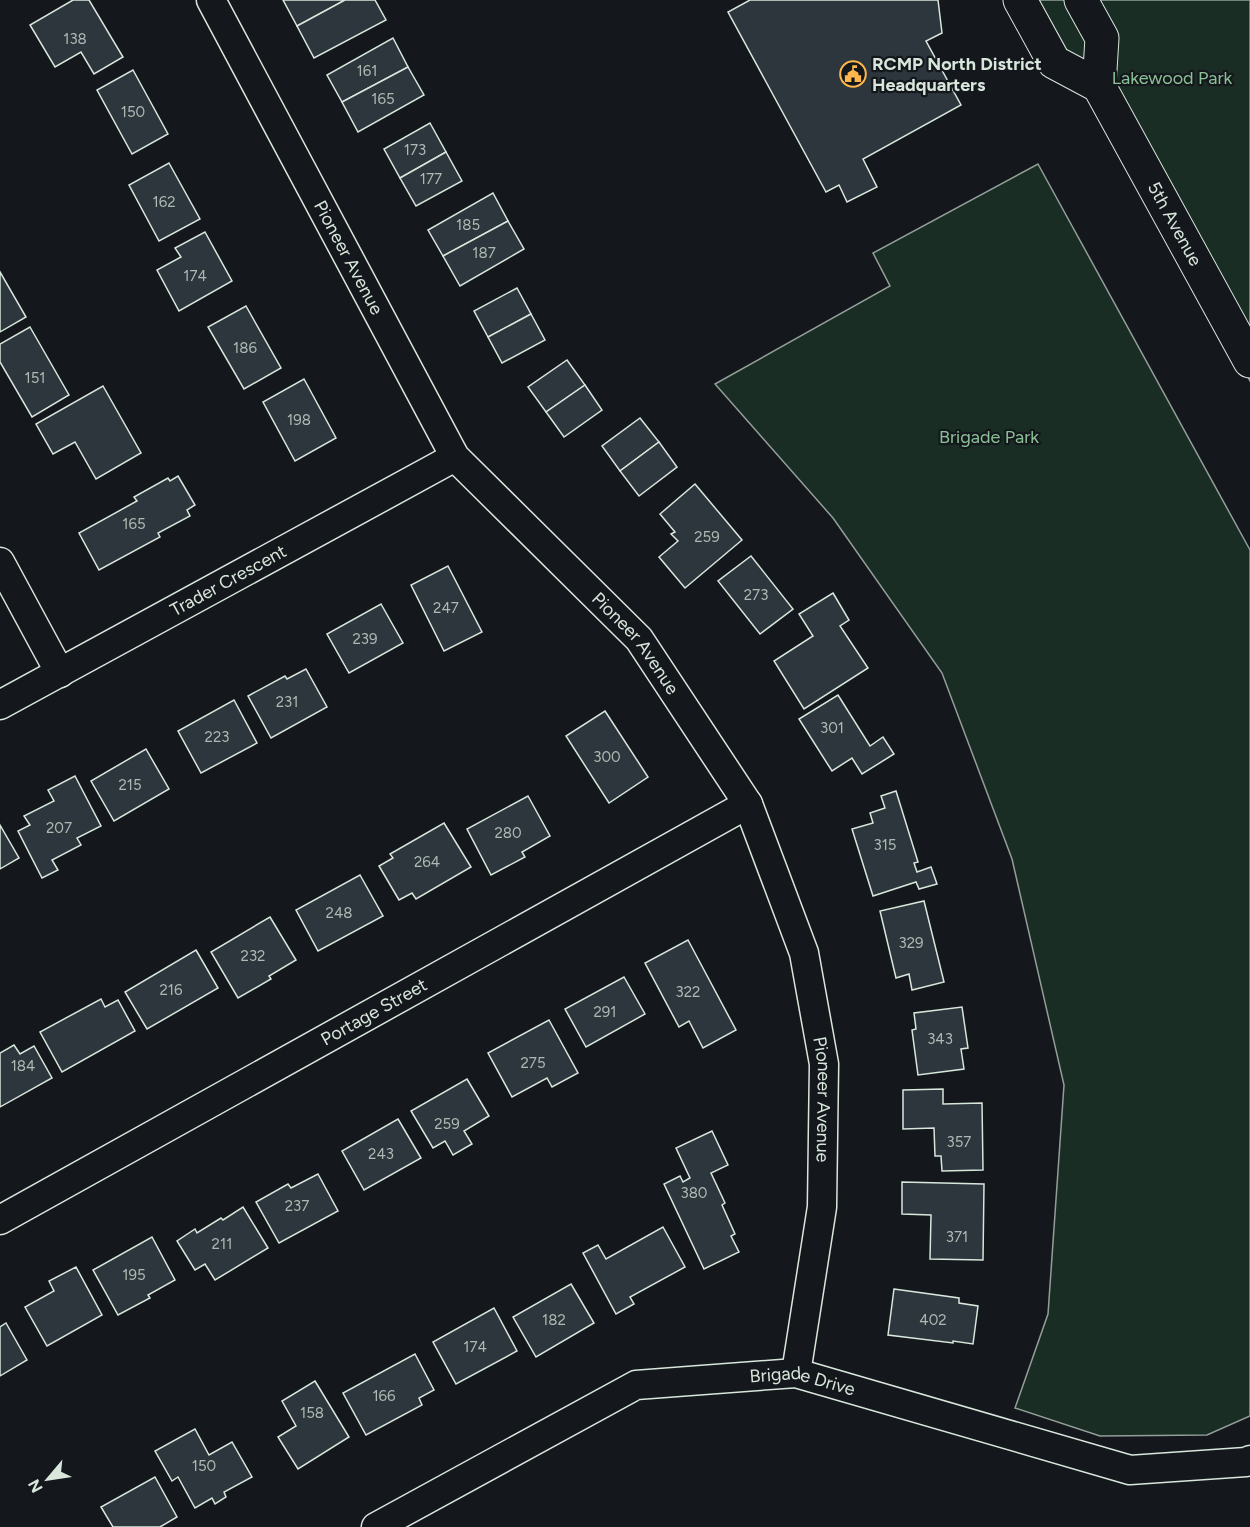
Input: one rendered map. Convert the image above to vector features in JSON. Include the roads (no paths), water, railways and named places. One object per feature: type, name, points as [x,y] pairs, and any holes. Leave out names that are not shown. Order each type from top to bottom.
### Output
[{"type":"main road","points":[[1020,0],[1054,62],[1099,86],[1102,38],[1081,0]]},
{"type":"main road","name":"5th Avenue","points":[[1099,86],[1250,361]]},
{"type":"street","name":"Pioneer Avenue","points":[[211,0],[455,457],[639,639],[748,804],[804,953],[824,1064],[822,1207],[796,1373]]},
{"type":"street","name":"Trader Crescent","points":[[0,705],[455,457]]},
{"type":"street","points":[[0,562],[60,672]]},
{"type":"street","name":"Portage Street","points":[[0,1220],[748,804]]},
{"type":"street","name":"Brigade Drive","points":[[376,1527],[636,1385],[796,1373],[1131,1470],[1250,1460]]},
{"type":"place","name":"RCMP North District Headquarters","points":[[853,74]]},
{"type":"park label","name":"Lakewood Park","points":[[1172,78]]},
{"type":"park label","name":"Brigade Park","points":[[989,437]]}]
